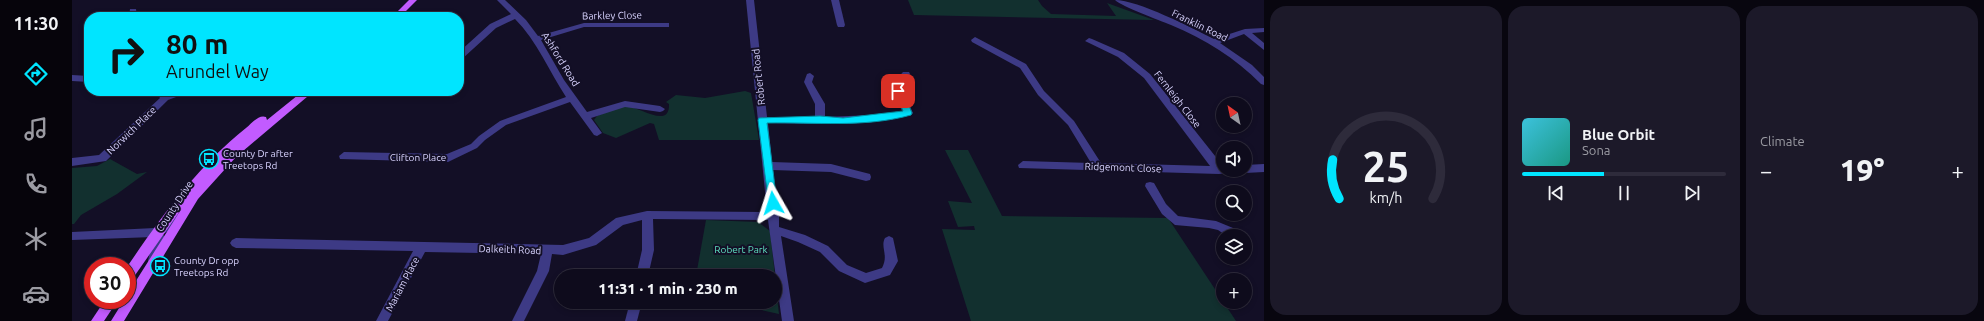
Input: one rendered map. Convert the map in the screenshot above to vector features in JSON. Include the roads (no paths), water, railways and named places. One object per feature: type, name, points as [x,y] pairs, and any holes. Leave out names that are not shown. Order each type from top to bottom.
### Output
[{"type":"main road","points":[[401,12],[414,0]]},
{"type":"main road","points":[[410,12],[421,0]]},
{"type":"main road","name":"County Drive","points":[[136,264],[157,232],[201,176],[246,131],[293,96]]},
{"type":"main road","name":"County Drive","points":[[117,321],[194,196],[232,154],[303,96]]},
{"type":"main road","points":[[98,321],[106,309]]},
{"type":"street","name":"Ashford Road","points":[[501,0],[536,39],[551,67],[597,133]]},
{"type":"street","name":"Robert Road","points":[[750,0],[762,120],[774,216],[774,230],[788,321]]},
{"type":"street","points":[[835,0],[841,25]]},
{"type":"street","name":"Franklin Road","points":[[1119,0],[1214,42],[1245,63],[1264,82]]},
{"type":"street","points":[[464,52],[493,26],[516,15]]},
{"type":"street","name":"Barkley Close","points":[[536,39],[584,25],[666,25]]},
{"type":"street","points":[[1214,42],[1245,31],[1264,30]]},
{"type":"street","points":[[1245,31],[1264,46]]},
{"type":"street","points":[[975,40],[1023,66],[1041,93],[1071,123],[1098,166]]},
{"type":"street","name":"Fernleigh Close","points":[[1089,41],[1121,55],[1148,76],[1216,164]]},
{"type":"street","points":[[762,120],[820,119],[843,121],[893,117],[908,113],[898,91],[898,82],[906,74]]},
{"type":"street","points":[[810,76],[808,82],[820,104],[820,119]]},
{"type":"street","points":[[72,78],[84,79]]},
{"type":"street","name":"Norwich Place","points":[[72,162],[102,158],[160,96]]},
{"type":"street","name":"Clifton Place","points":[[344,156],[448,158],[474,146],[502,123],[572,98]]},
{"type":"street","points":[[586,116],[625,104],[660,109]]},
{"type":"street","name":"Ridgemont Close","points":[[1023,165],[1216,170]]},
{"type":"street","points":[[768,166],[831,168],[866,177]]},
{"type":"street","points":[[1252,169],[1264,168]]},
{"type":"street","points":[[1150,186],[1168,215],[1174,220],[1217,224],[1228,229]]},
{"type":"street","points":[[72,236],[157,232],[170,225],[184,214]]},
{"type":"street","points":[[644,269],[648,250],[647,214]]},
{"type":"street","name":"Dalkeith Road","points":[[236,243],[547,250],[578,247],[592,242],[620,221],[647,214],[774,216]]},
{"type":"street","points":[[774,230],[801,238],[824,249],[843,268],[865,278],[886,272],[892,261],[889,241]]},
{"type":"street","points":[[153,263],[159,238],[157,232]]},
{"type":"street","name":"Mariam Place","points":[[382,321],[422,246]]},
{"type":"street","points":[[518,321],[543,270],[547,250]]},
{"type":"street","points":[[631,321],[634,309]]},
{"type":"place","name":"County Dr after Treetops Rd","points":[[209,159]]},
{"type":"place","name":"County Dr opp Treetops Rd","points":[[160,266]]},
{"type":"park label","name":"Robert Park","points":[[741,249]]}]
